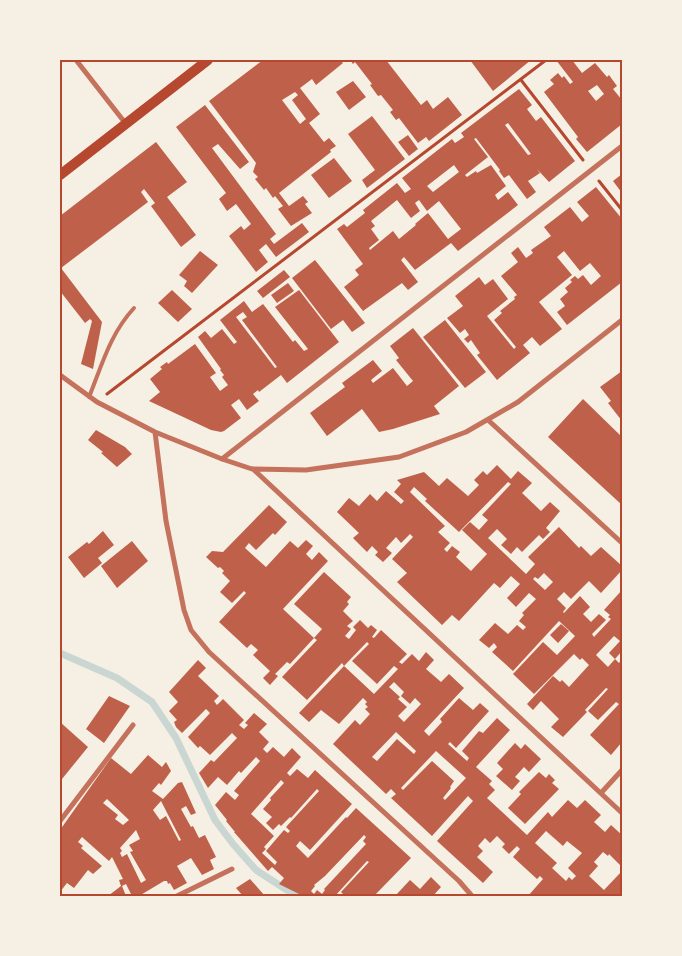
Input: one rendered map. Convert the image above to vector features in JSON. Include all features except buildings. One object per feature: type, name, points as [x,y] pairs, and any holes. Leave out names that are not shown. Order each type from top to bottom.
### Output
[{"type":"main road","points":[[60,175],[208,60]]},
{"type":"street","points":[[76,60],[126,124]]},
{"type":"street","points":[[222,458],[622,146]]},
{"type":"street","points":[[60,375],[97,402],[155,432],[252,469],[306,470],[347,466],[399,457],[466,432],[518,402],[622,320]]},
{"type":"street","points":[[488,420],[622,543]]},
{"type":"street","points":[[155,432],[166,521],[184,610],[191,630],[209,652],[472,896]]},
{"type":"street","points":[[252,469],[622,813]]},
{"type":"street","points":[[60,820],[133,725]]},
{"type":"street","points":[[601,793],[622,770]]},
{"type":"street","points":[[177,896],[232,869]]},
{"type":"lane","points":[[89,397],[112,338],[124,319],[134,308]]},
{"type":"path","points":[[97,402],[546,60]]},
{"type":"path","points":[[521,80],[622,210]]},
{"type":"waterway","points":[[60,653],[117,678],[152,702],[176,738],[215,820],[256,870],[296,896]]}]
